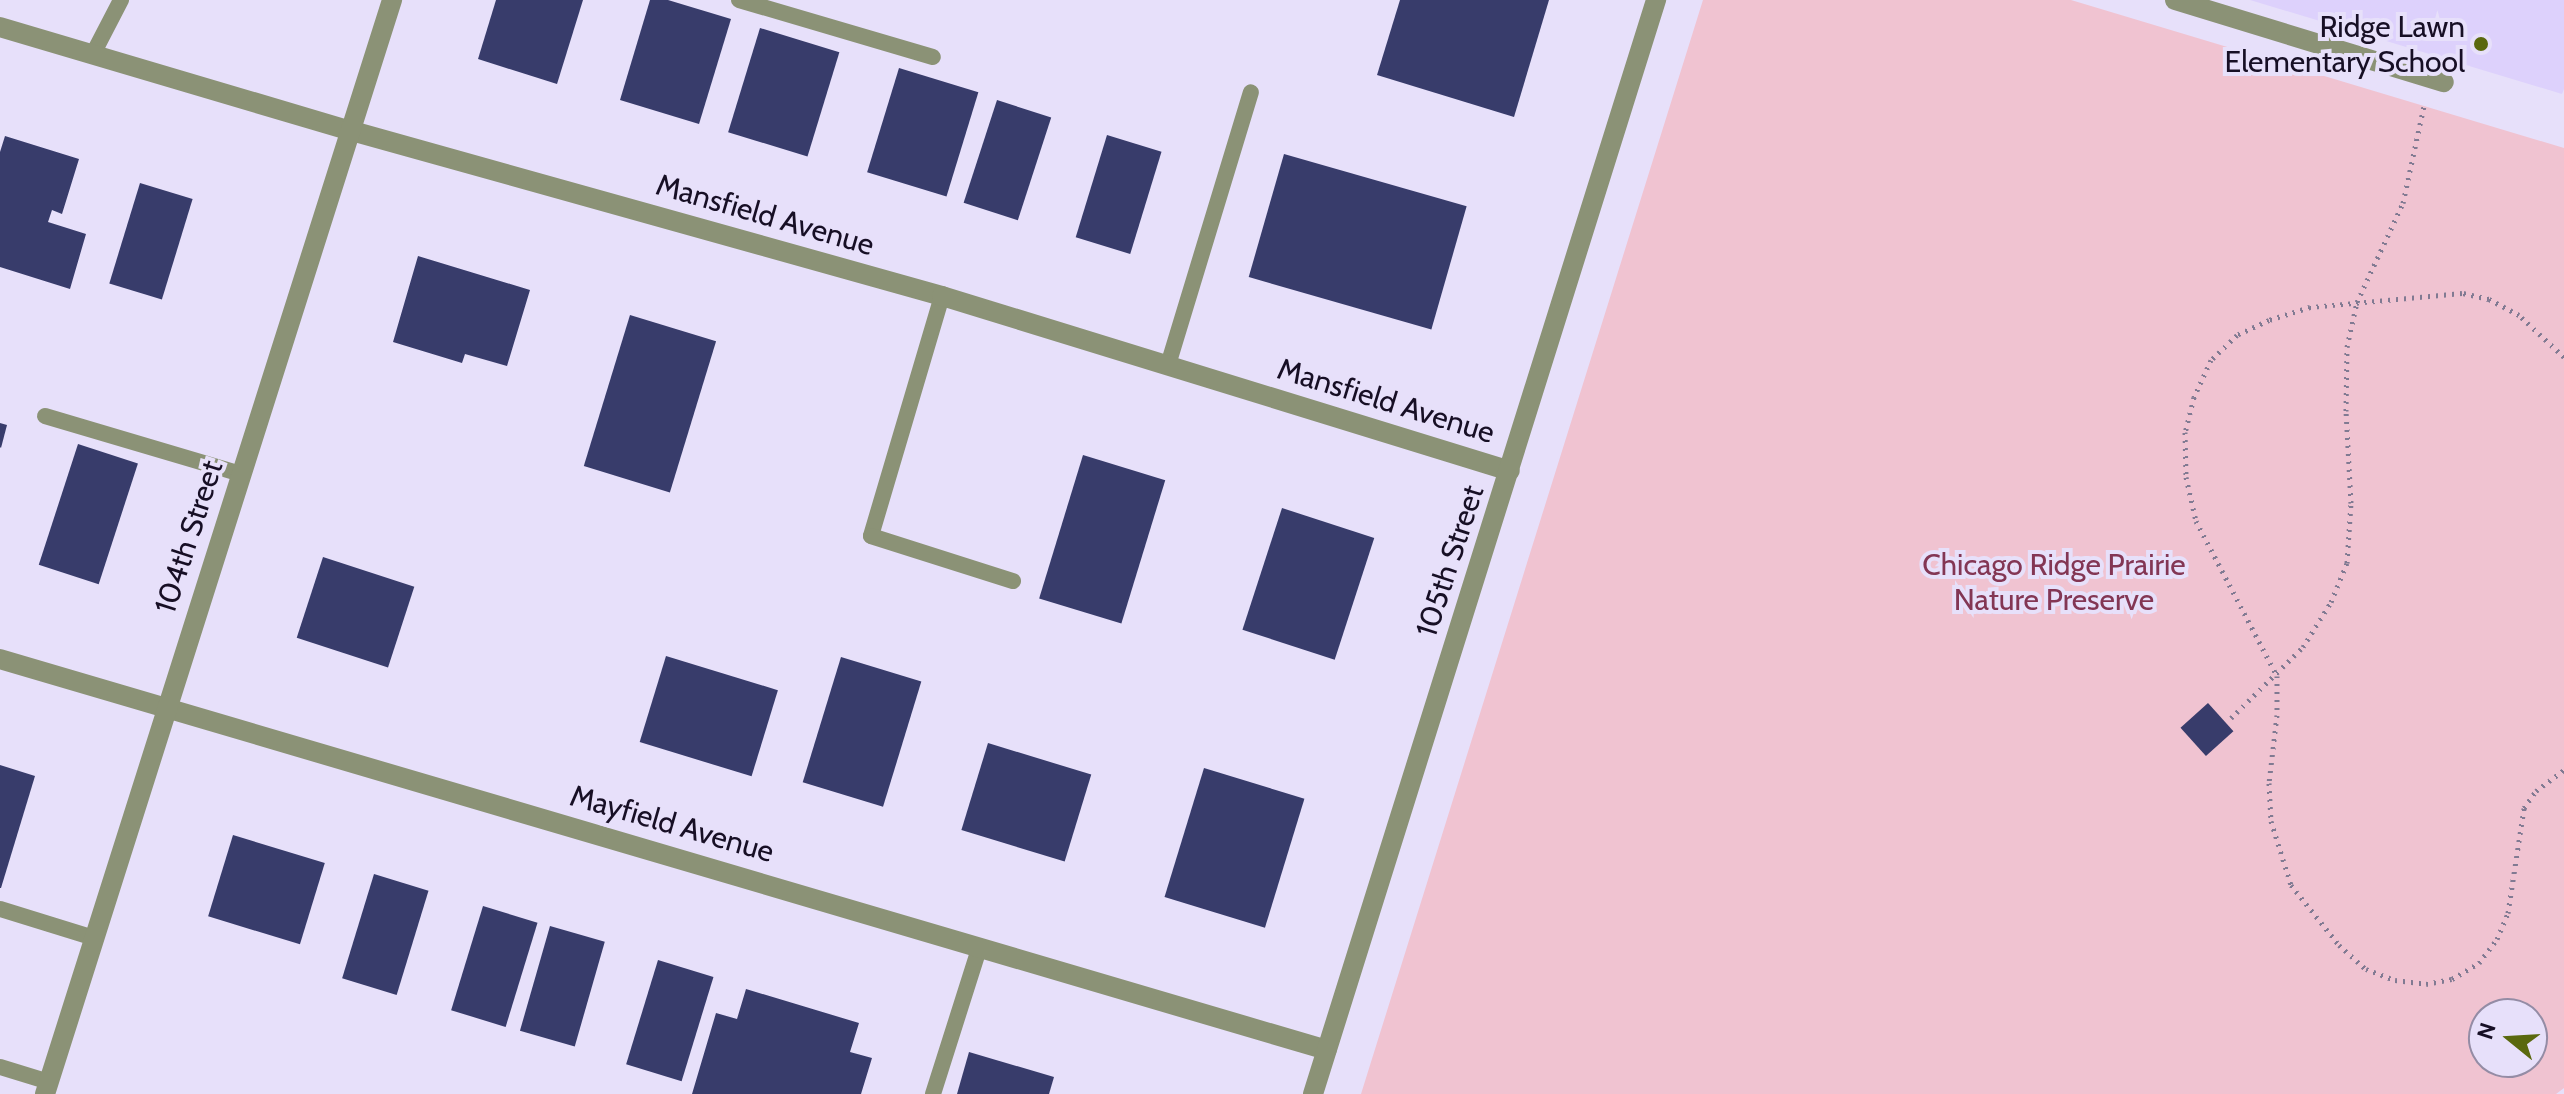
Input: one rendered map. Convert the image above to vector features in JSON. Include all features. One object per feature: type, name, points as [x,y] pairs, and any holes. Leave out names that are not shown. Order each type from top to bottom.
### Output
[{"type":"street","name":"104th Street","points":[[47,1088],[392,0]]},
{"type":"street","name":"105th Street","points":[[1313,1094],[1656,0]]},
{"type":"street","points":[[2175,0],[2436,80]]},
{"type":"street","name":"Mansfield Avenue","points":[[0,27],[352,131],[942,296],[1510,471]]},
{"type":"street","name":"Mayfield Avenue","points":[[0,659],[1327,1050]]},
{"type":"lane","points":[[93,54],[121,0]]},
{"type":"lane","points":[[739,0],[933,57]]},
{"type":"lane","points":[[1168,365],[1251,92]]},
{"type":"lane","points":[[942,296],[871,536],[1013,581]]},
{"type":"lane","points":[[45,416],[241,474]]},
{"type":"lane","points":[[0,909],[94,938]]},
{"type":"lane","points":[[933,1094],[980,946]]},
{"type":"lane","points":[[0,1067],[47,1088]]},
{"type":"path","points":[[2231,718],[2303,647],[2331,602],[2347,563],[2351,503],[2346,411],[2347,347],[2357,302],[2403,203],[2436,80]]},
{"type":"path","points":[[2564,357],[2519,315],[2489,299],[2450,293],[2310,307],[2269,320],[2237,335],[2211,360],[2194,397],[2185,432],[2186,477],[2196,521],[2277,676],[2277,715],[2269,783],[2271,821],[2291,885],[2339,945],[2366,969],[2395,980],[2426,984],[2452,979],[2479,963],[2497,939],[2508,913],[2524,808],[2536,791],[2564,770]]},
{"type":"shaded area","name":"Ridge Lawn Elementary School","points":[[2250,0],[2564,0],[2564,89],[2562,94]]},
{"type":"green space","name":"Chicago Ridge Prairie Nature Preserve","points":[[1703,0],[2071,0],[2564,148],[2564,1088],[2556,1094],[1361,1094]]},
{"type":"building","points":[[496,0],[583,0],[557,84],[478,59]]},
{"type":"building","points":[[650,0],[668,0],[731,19],[699,124],[620,100]]},
{"type":"building","points":[[1400,0],[1549,0],[1514,117],[1377,75]]},
{"type":"building","points":[[760,28],[839,52],[808,157],[728,132]]},
{"type":"building","points":[[899,68],[978,92],[947,197],[867,172]]},
{"type":"building","points":[[997,100],[1051,118],[1018,220],[964,203]]},
{"type":"building","points":[[1107,135],[1162,152],[1130,254],[1076,237]]},
{"type":"building","points":[[5,136],[79,159],[62,214],[52,210],[48,222],[86,234],[70,289],[0,267],[0,152]]},
{"type":"building","points":[[1284,154],[1467,206],[1431,329],[1249,277]]},
{"type":"building","points":[[140,183],[193,199],[162,299],[109,283]]},
{"type":"building","points":[[418,256],[530,290],[507,366],[465,354],[462,363],[393,342]]},
{"type":"building","points":[[630,315],[716,341],[670,492],[584,466]]},
{"type":"building","points":[[0,423],[7,425],[1,448],[0,447]]},
{"type":"building","points":[[78,444],[138,463],[99,584],[39,565]]},
{"type":"building","points":[[1083,455],[1165,480],[1121,624],[1039,598]]},
{"type":"building","points":[[1282,508],[1374,538],[1335,660],[1242,630]]},
{"type":"building","points":[[323,557],[414,587],[388,668],[297,638]]},
{"type":"building","points":[[666,656],[778,690],[752,776],[640,742]]},
{"type":"building","points":[[841,657],[921,682],[883,807],[803,782]]},
{"type":"building","points":[[2208,703],[2233,731],[2206,756],[2181,728]]},
{"type":"building","points":[[988,743],[1091,775],[1065,862],[961,830]]},
{"type":"building","points":[[0,765],[35,776],[1,888],[0,888]]},
{"type":"building","points":[[1204,768],[1304,799],[1265,928],[1165,897]]},
{"type":"building","points":[[233,835],[325,863],[300,944],[208,916]]},
{"type":"building","points":[[374,874],[429,891],[397,995],[342,978]]},
{"type":"building","points":[[483,906],[538,923],[506,1027],[451,1010]]},
{"type":"building","points":[[550,926],[605,942],[575,1046],[520,1031]]},
{"type":"building","points":[[658,960],[713,977],[682,1081],[626,1064]]},
{"type":"building","points":[[746,989],[859,1023],[850,1052],[872,1058],[861,1094],[692,1094],[716,1013],[737,1019]]},
{"type":"building","points":[[969,1052],[1054,1077],[1049,1094],[957,1094]]},
{"type":"place","name":"Ridge Lawn Elementary School","points":[[2481,44]]}]
